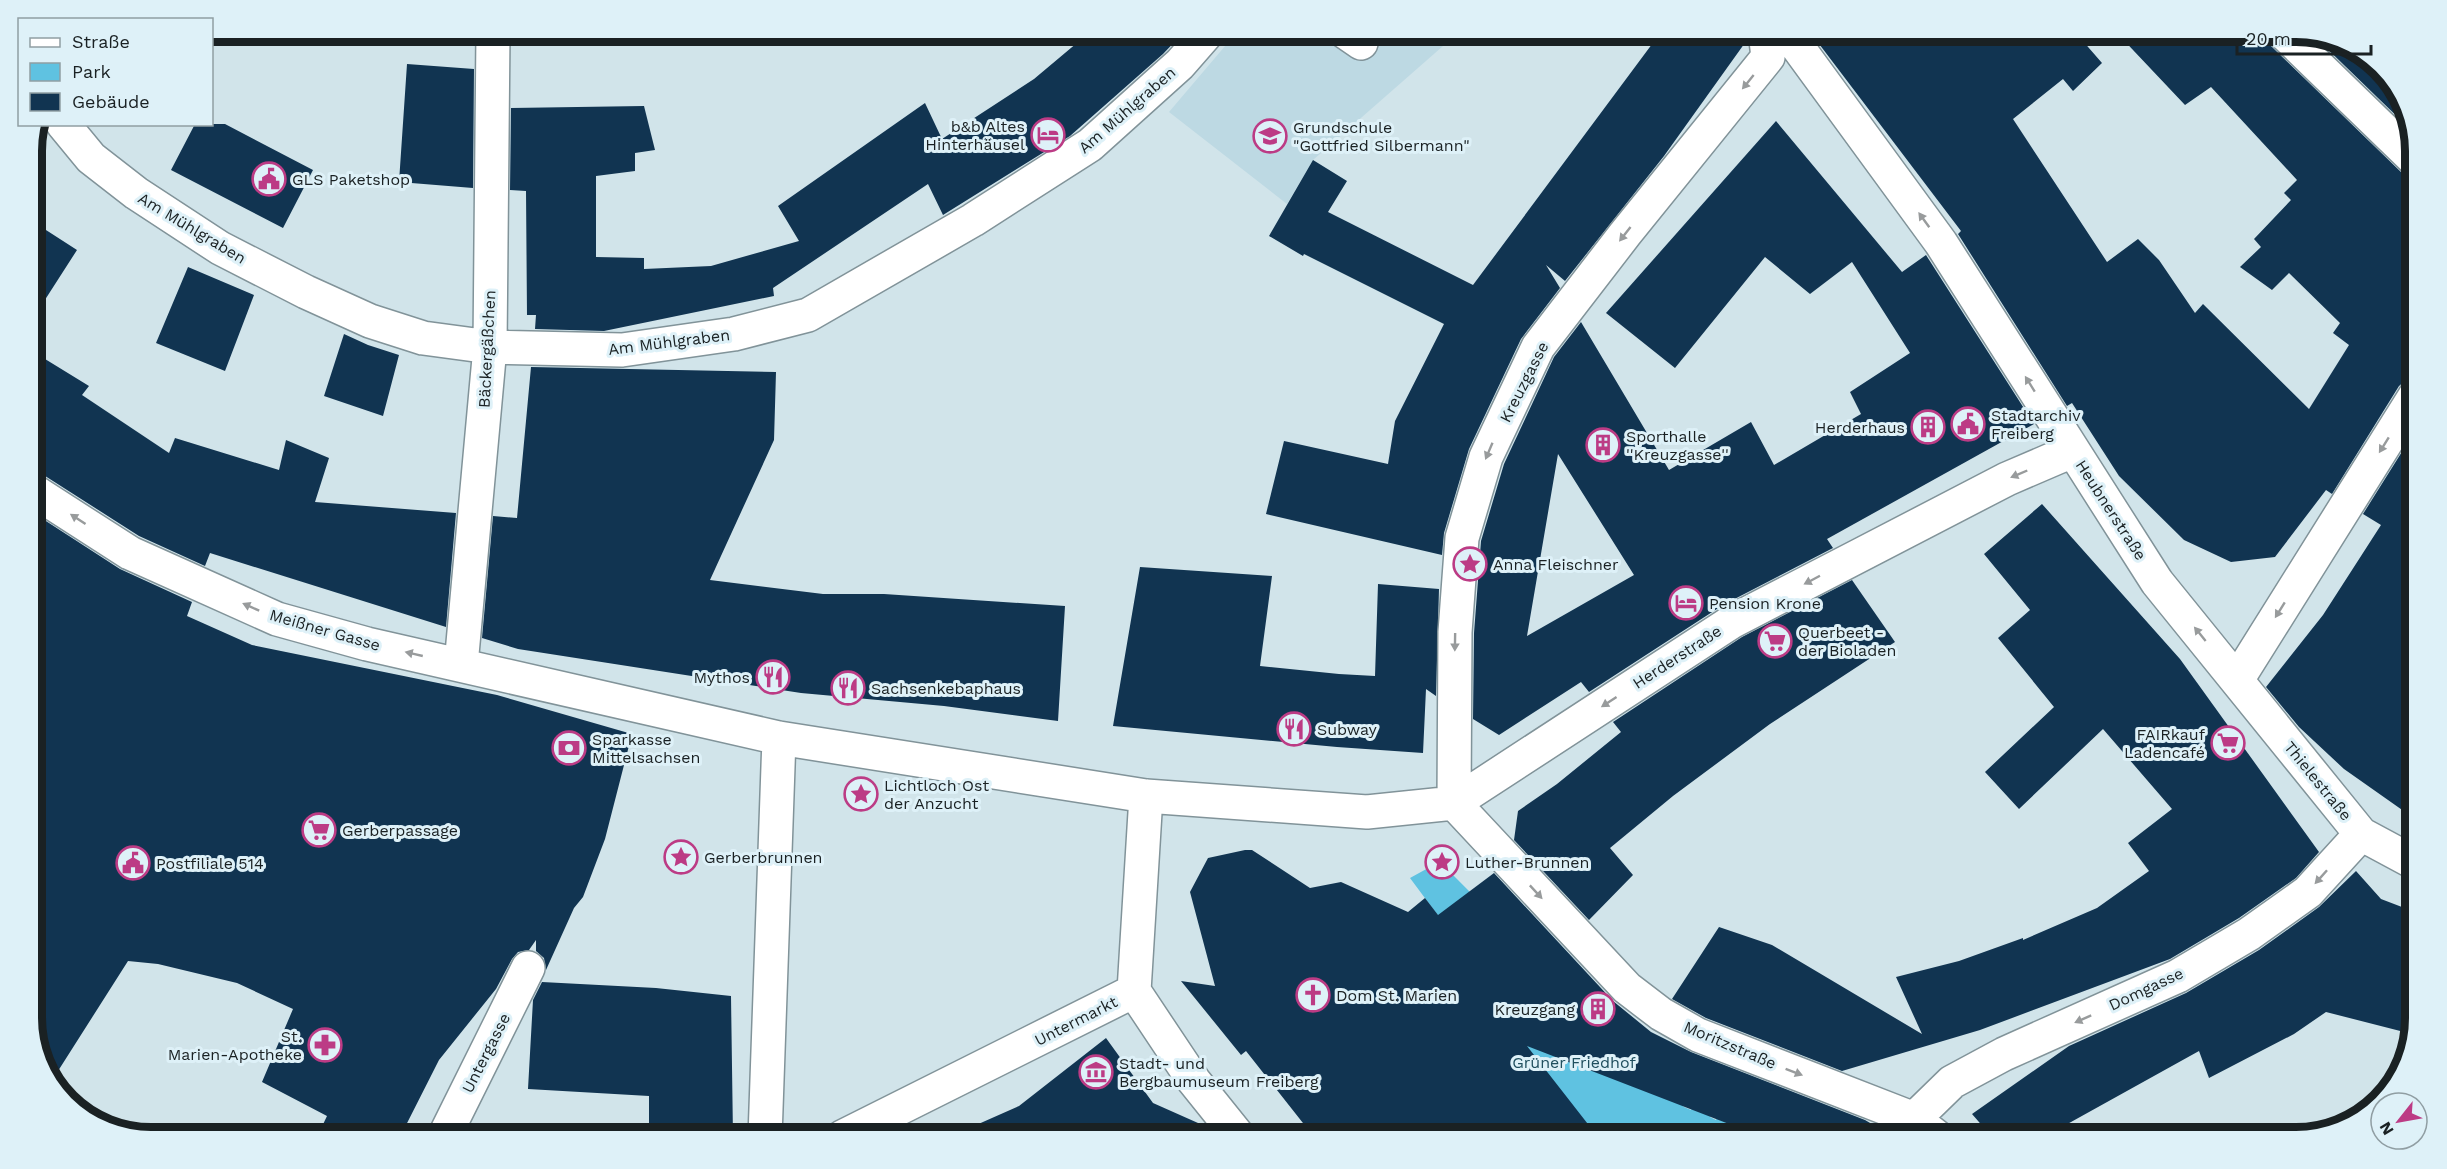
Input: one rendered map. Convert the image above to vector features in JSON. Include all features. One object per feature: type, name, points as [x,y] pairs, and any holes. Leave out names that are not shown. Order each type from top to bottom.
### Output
[{"type":"street","name":"Bäckergäßchen","points":[[461,665],[490,347],[494,42]]},
{"type":"street","name":"Am Mühlgraben","points":[[65,126],[91,158],[135,194],[220,248],[306,292],[370,321],[423,338],[490,347],[622,350],[734,334],[808,315],[973,220],[1090,145],[1180,64],[1199,42]]},
{"type":"street","name":"Kreuzgasse","points":[[1454,803],[1455,632],[1462,538],[1486,457],[1538,347],[1625,234],[1768,57],[1766,42]]},
{"type":"street","name":"Heubnerstraße","points":[[1794,42],[1941,243],[2157,582],[2237,680]]},
{"type":"street","points":[[2293,42],[2405,150]]},
{"type":"street","points":[[2237,680],[2405,412]]},
{"type":"street","name":"Herderstraße","points":[[1454,803],[1733,621],[2007,479],[2072,451]]},
{"type":"street","name":"Meißner Gasse","points":[[42,496],[130,553],[277,619],[367,644],[779,738]]},
{"type":"street","name":"Thielestraße","points":[[2237,680],[2361,834],[2405,858]]},
{"type":"street","points":[[765,1127],[779,738],[1146,796],[1367,812],[1454,803]]},
{"type":"street","name":"Untermarkt","points":[[862,1127],[1134,991],[1146,796]]},
{"type":"street","name":"Moritzstraße","points":[[1454,803],[1627,988],[1660,1014],[1698,1035],[1924,1127]]},
{"type":"street","name":"Domgasse","points":[[1927,1127],[1952,1082],[2004,1054],[2178,976],[2249,934],[2308,892],[2361,834]]},
{"type":"street","name":"Untergasse","points":[[449,1127],[528,969]]},
{"type":"street","points":[[1134,991],[1194,1081],[1231,1127]]},
{"type":"shaded area","name":"Grundschule \"Gottfried Silbermann\"","points":[[1228,42],[1448,42],[1313,160],[1287,204],[1169,112]]},
{"type":"green space","name":"Grüner Friedhof","points":[[1430,867],[1450,872],[1684,1107],[1691,1110],[1693,1105],[1711,1112],[1710,1117],[1716,1120],[1718,1115],[1731,1121],[1728,1127],[1589,1127],[1479,998],[1442,921],[1410,878]]},
{"type":"building","points":[[1078,42],[1174,42],[1070,136],[943,215],[928,184],[773,288],[774,296],[604,331],[535,329],[536,315],[527,315],[526,191],[510,190],[511,108],[644,106],[655,150],[635,153],[635,171],[596,176],[596,257],[644,258],[644,269],[711,266],[799,241],[778,206],[925,103],[942,139],[1034,79]]},
{"type":"building","points":[[1654,42],[1746,42],[1664,156],[1565,281],[1546,265],[1560,288],[1521,339],[1469,449],[1444,533],[1442,555],[1266,514],[1284,441],[1388,464],[1395,421],[1444,324],[1304,254],[1303,256],[1269,236],[1313,160],[1347,181],[1328,212],[1473,285]]},
{"type":"building","points":[[1818,42],[2084,42],[2102,63],[2073,91],[2063,79],[2013,119],[2107,262],[2138,239],[2159,260],[2195,313],[2203,304],[2309,409],[2349,345],[2333,333],[2340,323],[2289,273],[2272,290],[2240,267],[2261,247],[2254,239],[2291,200],[2284,193],[2297,180],[2211,87],[2185,105],[2125,42],[2269,42],[2405,174],[2405,381],[2399,386],[2332,494],[2326,490],[2275,557],[2231,562],[2184,540],[2119,476],[2072,403],[2067,406],[1958,234],[1961,231]]},
{"type":"building","points":[[2324,46],[2344,53],[2368,69],[2387,90],[2400,119]]},
{"type":"building","points":[[407,64],[474,69],[473,188],[399,182]]},
{"type":"building","points":[[1776,121],[1902,272],[1926,255],[2034,424],[1827,539],[1833,548],[1723,605],[1589,692],[1581,682],[1499,735],[1473,719],[1474,633],[1481,541],[1504,464],[1554,357],[1581,322],[1669,470],[1751,422],[1774,465],[1861,414],[1850,392],[1910,353],[1852,262],[1810,294],[1765,257],[1675,368],[1606,313]],"holes":[[[1558,454],[1634,575],[1527,636]]]},
{"type":"building","points":[[225,124],[313,170],[283,228],[171,170],[194,126]]},
{"type":"building","points":[[42,227],[77,250],[42,304]]},
{"type":"building","points":[[188,267],[254,295],[225,371],[156,343]]},
{"type":"building","points":[[344,334],[399,355],[383,416],[324,396]]},
{"type":"building","points":[[42,357],[89,386],[82,395],[169,453],[175,438],[279,470],[286,440],[329,458],[315,502],[456,513],[446,627],[210,553],[205,566],[139,536],[42,474]]},
{"type":"building","points":[[531,367],[776,372],[774,440],[710,580],[823,594],[884,594],[1065,606],[1058,721],[944,706],[801,693],[518,649],[482,638],[493,516],[517,518]]},
{"type":"building","points":[[2405,447],[2405,812],[2344,769],[2299,727],[2266,687],[2323,615],[2381,525],[2363,514]]},
{"type":"building","points":[[2042,504],[2180,659],[2319,852],[2296,878],[2239,918],[2170,959],[1980,1030],[1842,1071],[1706,1018],[1672,999],[1719,927],[1772,945],[1922,1034],[1896,977],[1959,961],[2023,938],[2023,940],[2097,908],[2149,871],[2128,843],[2172,809],[2103,729],[2019,809],[1985,772],[2054,707],[1998,638],[2030,610],[1984,554]]},
{"type":"building","points":[[42,518],[120,569],[192,602],[187,616],[252,645],[497,695],[632,734],[605,839],[583,897],[574,908],[546,970],[544,958],[536,951],[536,940],[529,950],[518,952],[496,989],[439,1060],[405,1127],[322,1127],[327,1116],[262,1082],[293,1009],[237,983],[158,964],[128,961],[57,1073],[48,1053],[42,1026]]},
{"type":"building","points":[[1140,567],[1272,576],[1260,666],[1339,674],[1375,676],[1378,584],[1439,589],[1436,696],[1426,689],[1423,753],[1113,726]]},
{"type":"building","points":[[1852,580],[1895,642],[1770,724],[1673,796],[1610,848],[1633,875],[1589,920],[1514,840],[1518,811],[1557,784],[1621,732],[1613,722],[1742,637]]},
{"type":"building","points":[[1252,850],[1310,888],[1341,882],[1408,912],[1425,898],[1438,915],[1494,873],[1613,1001],[1651,1032],[1691,1052],[1865,1120],[1877,1127],[1728,1127],[1729,1124],[1527,1046],[1590,1127],[1306,1127],[1246,1051],[1241,1055],[1181,981],[1215,986],[1190,892],[1208,858]]},
{"type":"building","points":[[2356,871],[2381,899],[2405,908],[2404,1032],[2326,1012],[2294,1034],[2209,1078],[2199,1051],[2062,1127],[1983,1127],[1972,1114],[2069,1046],[2186,993],[2259,950],[2319,907]]},
{"type":"building","points":[[542,982],[656,988],[731,996],[733,1127],[649,1127],[649,1096],[528,1089],[533,1000]]},
{"type":"building","name":"Stadt- und Bergbaumuseum Freiberg","points":[[1106,1038],[1153,1103],[1207,1127],[972,1127],[1019,1106]]},
{"type":"place","name":"b&b Altes Hinterhäusel","points":[[1048,135]]},
{"type":"place","name":"Grundschule \"Gottfried Silbermann\"","points":[[1270,136]]},
{"type":"place","name":"GLS Paketshop","points":[[269,179]]},
{"type":"place","name":"Stadtarchiv Freiberg","points":[[1968,424]]},
{"type":"place","name":"Herderhaus","points":[[1928,427]]},
{"type":"place","name":"Sporthalle ''Kreuzgasse''","points":[[1603,445]]},
{"type":"place","name":"Anna Fleischner","points":[[1470,564]]},
{"type":"place","name":"Pension Krone","points":[[1686,603]]},
{"type":"place","name":"Querbeet - der Bioladen","points":[[1775,641]]},
{"type":"place","name":"Mythos","points":[[773,677]]},
{"type":"place","name":"Sachsenkebaphaus","points":[[848,688]]},
{"type":"place","name":"Subway","points":[[1294,729]]},
{"type":"place","name":"FAIRkauf Ladencafé","points":[[2228,743]]},
{"type":"place","name":"Sparkasse Mittelsachsen","points":[[569,748]]},
{"type":"place","name":"Lichtloch Ost der Anzucht","points":[[861,794]]},
{"type":"place","name":"Gerberpassage","points":[[319,830]]},
{"type":"place","name":"Gerberbrunnen","points":[[681,857]]},
{"type":"place","name":"Luther-Brunnen","points":[[1442,862]]},
{"type":"place","name":"Postfiliale 514","points":[[133,863]]},
{"type":"place","name":"Dom St. Marien","points":[[1313,995]]},
{"type":"place","name":"Kreuzgang","points":[[1598,1009]]},
{"type":"place","name":"St. Marien-Apotheke","points":[[325,1045]]},
{"type":"place","name":"Stadt- und Bergbaumuseum Freiberg","points":[[1096,1072]]}]
